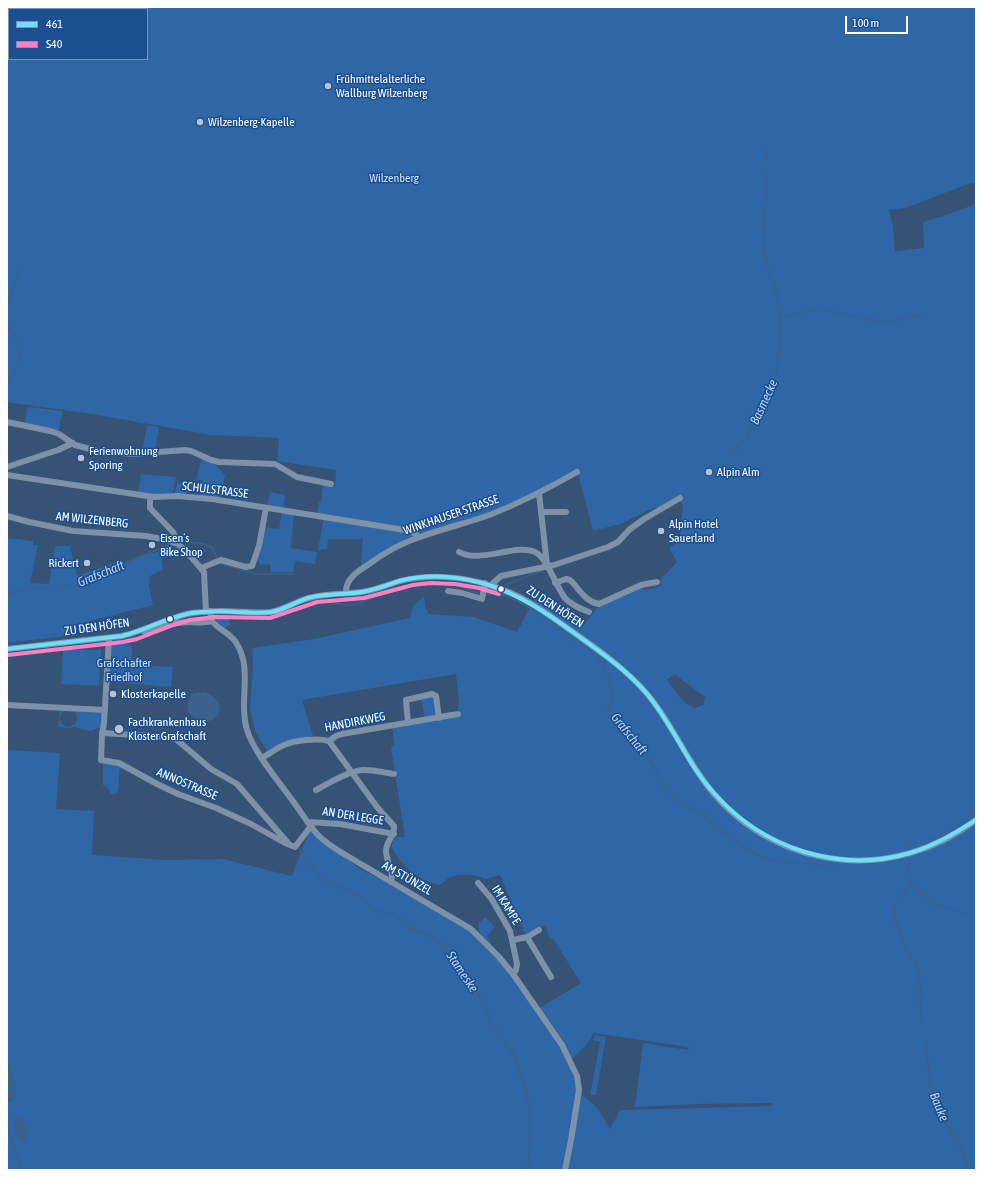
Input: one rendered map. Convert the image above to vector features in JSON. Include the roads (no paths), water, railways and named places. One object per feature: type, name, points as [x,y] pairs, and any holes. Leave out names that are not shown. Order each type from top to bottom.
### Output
[{"type":"street","points":[[7,422],[50,431],[73,443],[98,451],[124,454],[190,451],[219,462],[275,464],[297,477],[331,484]]},
{"type":"street","points":[[7,466],[58,450],[73,443]]},
{"type":"street","name":"WINKHAUSER STRASSE","points":[[346,593],[346,587],[359,570],[386,552],[419,537],[474,521],[539,494],[577,472]]},
{"type":"street","name":"SCHULSTRASSE","points":[[7,475],[150,497],[177,496],[204,498],[412,531],[419,537]]},
{"type":"street","points":[[539,494],[548,567]]},
{"type":"street","points":[[150,497],[150,508],[173,532],[175,538],[174,543]]},
{"type":"street","points":[[448,591],[466,594],[482,599],[488,584],[501,576],[548,567],[615,544],[633,527],[680,498]]},
{"type":"street","points":[[201,568],[218,561],[247,568],[252,566],[259,546],[266,508]]},
{"type":"street","points":[[541,512],[566,512]]},
{"type":"street","name":"AM WILZENBERG","points":[[7,516],[73,531],[146,536],[174,543],[186,550],[201,568],[204,576],[208,611]]},
{"type":"street","points":[[459,552],[466,555],[475,556],[519,551],[534,551],[543,557],[555,583],[569,602],[589,612]]},
{"type":"street","name":"ZU DEN HÖFEN","points":[[7,649],[109,638],[142,631],[181,615],[208,611],[269,612],[313,597],[363,592],[401,581],[422,578],[456,578],[488,584],[520,597],[544,611],[606,656],[624,671],[649,696],[695,767],[717,797],[748,825],[781,844],[801,852],[828,858],[851,861],[888,858],[920,851],[940,842],[976,820]]},
{"type":"street","points":[[555,583],[566,579],[570,580],[587,598],[592,602],[599,604],[641,585],[657,582]]},
{"type":"street","points":[[142,631],[154,631],[179,623],[201,623],[212,621],[208,611]]},
{"type":"street","name":"AM STÜNZEL","points":[[212,621],[233,638],[243,656],[245,671],[244,709],[246,725],[251,740],[262,758],[319,836],[332,847],[470,929],[499,957],[513,974],[562,1045],[577,1076],[579,1090],[572,1140],[565,1170]]},
{"type":"street","name":"ANNOSTRASSE","points":[[109,638],[105,710],[100,756],[102,760],[119,763],[157,784],[225,812],[290,844]]},
{"type":"street","points":[[408,723],[406,700],[432,694],[436,696],[439,718]]},
{"type":"street","points":[[7,705],[105,710]]},
{"type":"street","name":"HANDIRKWEG","points":[[262,758],[288,744],[317,740],[329,741],[342,734],[458,714]]},
{"type":"street","name":"ANNOSTRASSE","points":[[102,733],[175,739],[211,769],[237,784],[290,844]]},
{"type":"street","points":[[329,741],[377,807],[394,825],[394,834],[387,844],[386,850],[387,861],[392,874],[391,882]]},
{"type":"street","points":[[316,790],[352,773],[368,770],[394,774]]},
{"type":"street","points":[[290,844],[295,847],[310,824]]},
{"type":"street","name":"AN DER LEGGE","points":[[310,824],[340,824],[394,834]]},
{"type":"street","name":"IM KAMPE","points":[[478,883],[486,891],[496,906],[510,931],[517,964],[516,970],[513,974]]},
{"type":"street","name":"IM KAMPE","points":[[513,940],[527,937],[539,930]]},
{"type":"street","name":"IM KAMPE","points":[[527,937],[551,977]]},
{"type":"waterway","name":"Basmecke","points":[[766,150],[767,160]]},
{"type":"waterway","name":"Basmecke","points":[[767,173],[763,248],[767,264]]},
{"type":"waterway","name":"Basmecke","points":[[730,456],[747,437],[773,386],[777,371],[781,322],[776,291],[768,269]]},
{"type":"waterway","points":[[17,277],[19,270]]},
{"type":"waterway","points":[[7,307],[15,283]]},
{"type":"waterway","name":"Basmecke","points":[[780,317],[819,309],[886,323],[921,314]]},
{"type":"waterway","points":[[7,326],[20,342],[22,349],[19,361]]},
{"type":"waterway","points":[[7,386],[16,369]]},
{"type":"waterway","name":"Grafschaft","points":[[186,542],[209,546],[214,551],[217,560]]},
{"type":"waterway","name":"Grafschaft","points":[[7,595],[19,590],[78,585],[115,567],[169,545]]},
{"type":"waterway","name":"Grafschaft","points":[[219,563],[256,574],[294,574]]},
{"type":"waterway","name":"Basmecke","points":[[505,585],[541,571]]},
{"type":"waterway","name":"Grafschaft","points":[[333,603],[342,605],[356,604],[393,588],[411,584],[434,582],[455,584],[475,593],[481,594]]},
{"type":"waterway","name":"Grafschaft","points":[[485,594],[505,595],[521,603],[535,611],[597,656],[605,672],[609,676],[613,698],[608,708],[652,763],[665,788],[681,803],[696,812],[705,815],[725,834],[763,858],[775,861],[802,862],[835,867]]},
{"type":"waterway","points":[[907,846],[934,839],[946,834],[976,811]]},
{"type":"waterway","name":"Stameske","points":[[299,846],[302,855],[323,879],[359,895],[371,908],[383,913],[395,915],[409,927],[425,933],[442,943],[478,994],[488,1014],[489,1021],[503,1038],[508,1048],[511,1049],[526,1091],[530,1110],[529,1163],[526,1170]]},
{"type":"waterway","name":"Grafschaft","points":[[906,878],[910,861]]},
{"type":"waterway","name":"Grafschaft","points":[[908,881],[934,904],[976,917]]},
{"type":"waterway","name":"Bauke","points":[[901,897],[910,884]]},
{"type":"waterway","name":"Bauke","points":[[895,908],[893,914],[900,935],[911,959],[916,964],[920,981],[921,1021]]},
{"type":"waterway","name":"Bauke","points":[[925,1040],[931,1090],[937,1097],[938,1105],[944,1121],[959,1143],[969,1170]]},
{"type":"waterway","points":[[7,1125],[21,1170]]},
{"type":"place","name":"Frühmittelalterliche Wallburg Wilzenberg","points":[[328,86]]},
{"type":"place","name":"Wilzenberg-Kapelle","points":[[200,122]]},
{"type":"place","name":"Ferienwohnung Sporing","points":[[81,458]]},
{"type":"place","name":"Alpin Alm","points":[[709,472]]},
{"type":"place","name":"Alpin Hotel Sauerland","points":[[661,531]]},
{"type":"place","name":"Eisen´s Bike Shop","points":[[152,545]]},
{"type":"place","name":"Rickert","points":[[87,563]]},
{"type":"place","name":"Klosterkapelle","points":[[113,694]]},
{"type":"place","name":"Fachkrankenhaus Kloster Grafschaft","points":[[119,729]]},
{"type":"park label","name":"Wilzenberg","points":[[394,178]]},
{"type":"park label","name":"Grafschafter Friedhof","points":[[124,670]]}]
